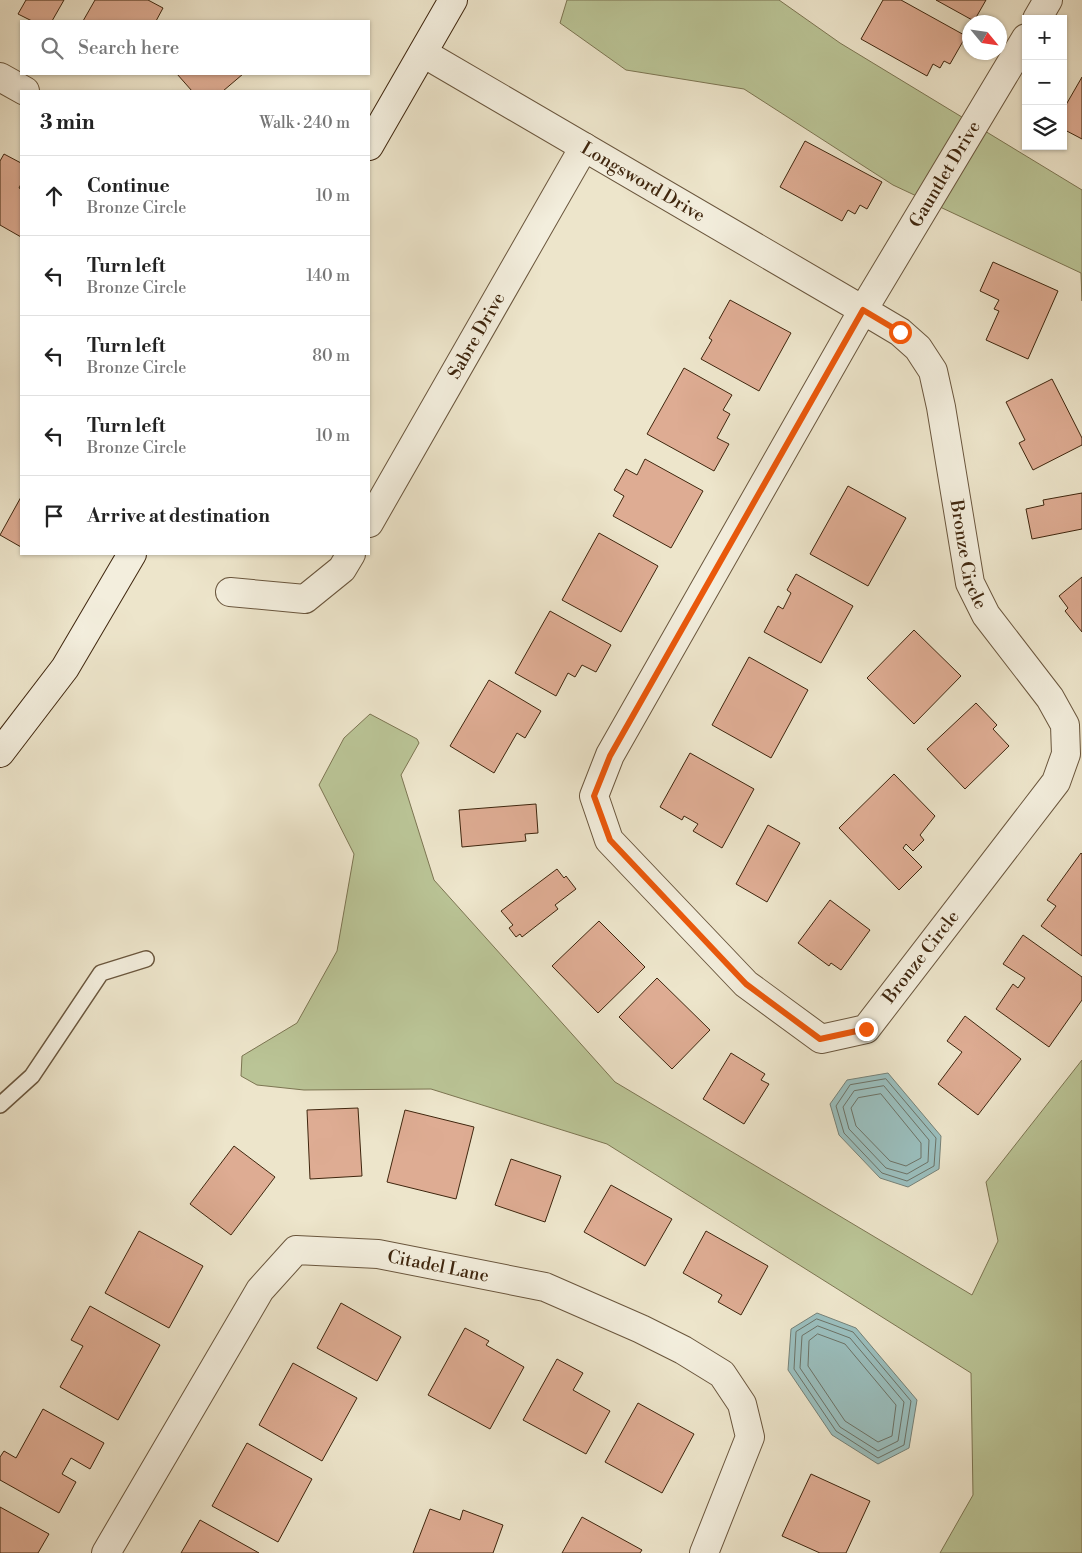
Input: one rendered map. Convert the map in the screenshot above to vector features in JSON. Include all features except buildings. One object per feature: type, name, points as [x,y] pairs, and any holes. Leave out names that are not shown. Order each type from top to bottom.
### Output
[{"type":"street","points":[[370,144],[453,0]]},
{"type":"street","points":[[1039,15],[1048,0]]},
{"type":"street","name":"Gauntlet Drive","points":[[863,310],[1022,45]]},
{"type":"street","name":"Longsword Drive","points":[[422,53],[863,310]]},
{"type":"street","points":[[0,77],[23,90]]},
{"type":"street","name":"Sabre Drive","points":[[370,521],[584,147]]},
{"type":"street","name":"Bronze Circle","points":[[863,310],[900,332],[918,348],[933,371],[941,407],[970,583],[986,615],[1050,698],[1065,725],[1066,754],[1056,782],[866,1029],[820,1039],[746,984],[610,840],[594,796],[610,756],[863,310]]},
{"type":"street","points":[[0,753],[65,668],[131,555]]},
{"type":"street","points":[[230,592],[305,599],[342,569],[350,555]]},
{"type":"street","name":"Citadel Lane","points":[[106,1553],[260,1290],[296,1250],[378,1254],[545,1287],[641,1329],[683,1350],[722,1374],[742,1404],[750,1437],[704,1553]]},
{"type":"lane","points":[[0,1105],[32,1076],[101,973],[146,959]]},
{"type":"green space","points":[[567,0],[779,0],[840,43],[1082,190],[1082,301],[1081,273],[893,185],[744,89],[626,70],[560,23]]},
{"type":"green space","points":[[370,714],[417,739],[419,743],[401,775],[434,880],[615,1082],[972,1295],[998,1241],[986,1182],[1082,1060],[1082,1553],[940,1553],[973,1495],[971,1373],[607,1144],[431,1089],[304,1090],[257,1085],[241,1076],[242,1056],[297,1023],[337,951],[354,854],[319,785],[344,738]]},
{"type":"water","points":[[888,1073],[941,1136],[939,1169],[908,1187],[880,1178],[839,1135],[830,1104],[847,1080]]},
{"type":"water","points":[[817,1313],[856,1328],[917,1400],[909,1448],[878,1464],[832,1435],[788,1370],[791,1329]]},
{"type":"route","points":[[866,1029],[820,1039],[746,984],[610,840],[594,796],[610,756],[863,310],[900,332]]}]
